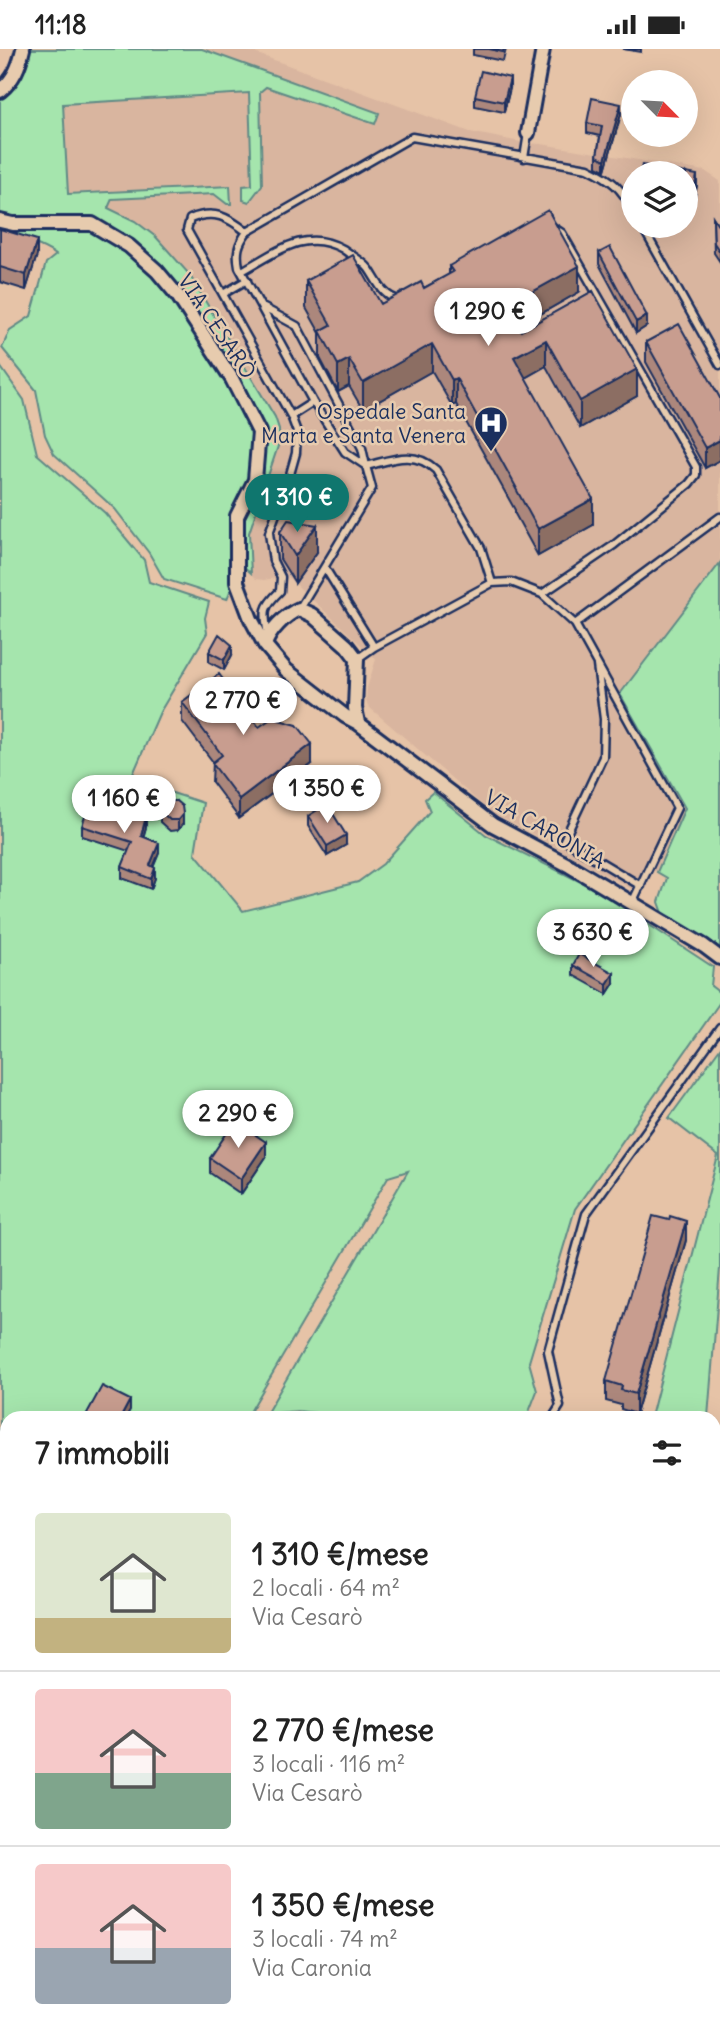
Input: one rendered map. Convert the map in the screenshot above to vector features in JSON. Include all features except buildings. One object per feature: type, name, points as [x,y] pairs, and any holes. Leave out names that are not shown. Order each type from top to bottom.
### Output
[{"type":"street","points":[[0,91],[11,81],[23,49]]},
{"type":"street","points":[[528,133],[543,49]]},
{"type":"street","name":"VIA CESARÒ","points":[[0,221],[13,224],[92,224],[129,246],[157,271],[178,296],[232,379],[259,432],[255,480],[236,516],[237,582],[251,619],[286,670],[358,723]]},
{"type":"street","points":[[266,640],[293,611],[299,609],[312,615],[347,646],[357,659],[355,708],[358,723]]},
{"type":"street","name":"VIA CARONIA","points":[[358,723],[493,825],[570,866],[720,958]]},
{"type":"lane","points":[[524,158],[528,133]]},
{"type":"lane","points":[[492,583],[481,548],[436,470],[428,462],[400,458],[366,466],[345,452],[313,402],[239,267],[239,244],[247,232],[412,137],[588,168],[607,177],[621,189]]},
{"type":"lane","points":[[247,232],[230,219],[205,213],[190,219],[187,230],[297,432],[296,453],[269,533],[273,561],[281,577],[280,591],[269,601],[264,612],[266,640]]},
{"type":"lane","points":[[542,226],[552,226],[562,233],[696,467],[696,475],[689,484],[636,528],[542,594]]},
{"type":"lane","points":[[649,238],[720,365]]},
{"type":"lane","points":[[242,271],[286,246],[310,239],[332,243],[367,266],[379,287],[389,297],[401,301]]},
{"type":"lane","points":[[223,293],[247,280]]},
{"type":"lane","points":[[263,307],[298,326],[362,448],[372,488],[299,609]]},
{"type":"lane","points":[[290,416],[313,402]]},
{"type":"lane","points":[[575,624],[720,517]]},
{"type":"lane","points":[[325,568],[374,647]]},
{"type":"lane","points":[[357,659],[374,647],[492,583],[511,582],[542,594],[575,624],[677,809],[632,903]]},
{"type":"lane","points":[[596,661],[604,719],[603,757],[564,840],[641,886]]},
{"type":"lane","points":[[557,1411],[560,1406],[548,1351],[586,1214],[720,1028]]},
{"type":"shaded area","name":"Ospedale Santa Marta e Santa Venera","points":[[28,49],[244,49],[470,132],[644,161],[621,161],[621,238],[698,238],[698,170],[705,171],[720,181],[720,563],[620,694],[685,808],[657,872],[644,867],[633,890],[492,813],[369,707],[366,701],[367,688],[376,659],[287,576],[256,579],[242,565],[264,433],[160,268],[76,218],[13,85]]},
{"type":"green space","points":[[28,49],[202,49],[379,113],[375,124],[266,87],[260,92],[262,185],[249,202],[243,200],[243,186],[252,185],[249,93],[63,104],[68,194],[230,186],[231,204],[214,194],[112,199],[108,208],[135,221],[156,237],[189,274],[275,417],[279,429],[279,443],[249,533],[251,573],[242,565],[241,533],[264,433],[187,301],[109,227],[0,216],[0,96]]},
{"type":"green space","points":[[77,228],[92,231],[106,239],[127,253],[153,277],[175,304],[226,383],[252,432],[249,478],[230,514],[232,586],[227,599],[164,579],[149,553],[115,509],[54,454],[45,435],[36,390],[2,348],[10,330],[31,316],[46,263],[56,255],[2,229]]},
{"type":"green space","points":[[0,366],[24,400],[37,454],[105,513],[144,560],[149,582],[209,602],[205,618],[207,633],[160,712],[133,774],[145,784],[203,803],[195,853],[243,911],[358,882],[383,864],[430,811],[425,799],[433,792],[486,835],[593,888],[713,967],[711,986],[720,993],[720,1002],[575,1209],[529,1362],[537,1391],[529,1411],[268,1411],[408,1171],[388,1177],[251,1411],[0,1411]]},
{"type":"green space","points":[[720,563],[720,950],[663,913],[659,902],[667,878],[657,872],[685,808],[620,694]]},
{"type":"green space","points":[[720,1048],[720,1268],[708,1411],[653,1411],[718,1156],[669,1118]]},
{"type":"place","name":"Ospedale Santa Marta e Santa Venera","points":[[491,453]]}]
